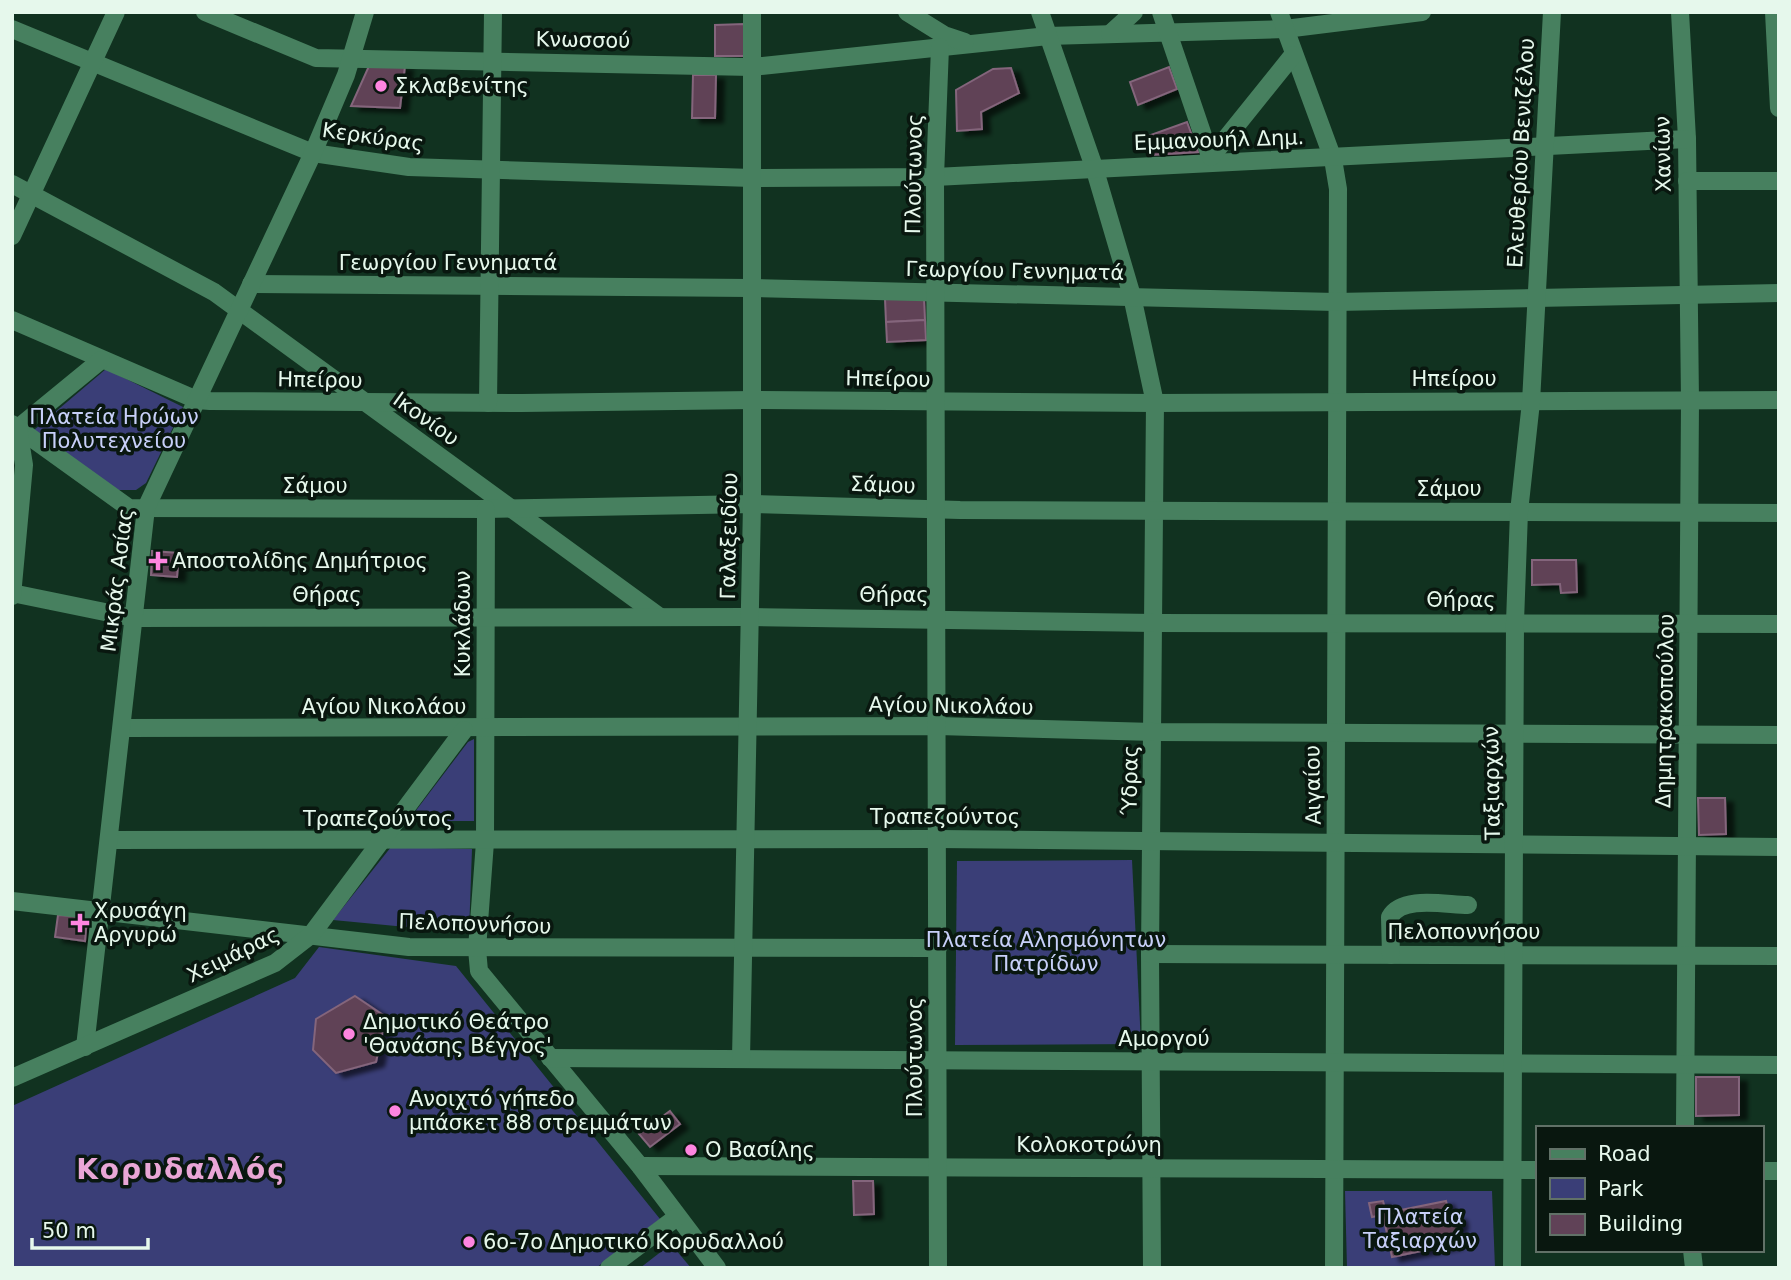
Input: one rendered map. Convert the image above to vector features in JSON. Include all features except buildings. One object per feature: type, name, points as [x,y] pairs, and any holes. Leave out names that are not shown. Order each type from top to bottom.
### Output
[{"type":"street","points":[[12,236],[30,192],[116,12]]},
{"type":"street","name":"Κνωσσού","points":[[205,12],[295,52],[316,58],[752,67],[1048,36],[1168,32],[1285,18],[1422,12]]},
{"type":"street","name":"Μικράς Ασίας","points":[[85,1047],[146,508],[313,153],[351,58],[365,12]]},
{"type":"street","points":[[488,403],[493,12]]},
{"type":"street","name":"Γαλαξειδίου","points":[[741,1059],[752,504],[752,12]]},
{"type":"street","points":[[907,12],[944,35],[969,43]]},
{"type":"street","name":"Ύδρας","points":[[1040,12],[1094,167],[1132,296],[1155,404],[1150,954],[1152,1268]]},
{"type":"street","points":[[1110,34],[1134,12]]},
{"type":"street","points":[[1161,12],[1212,159]]},
{"type":"street","name":"Ελευθερίου Βενιζέλου","points":[[1535,297],[1552,12]]},
{"type":"street","name":"Χανίων","points":[[1680,12],[1687,139],[1688,294]]},
{"type":"street","points":[[1774,12],[1779,108]]},
{"type":"street","name":"Αιγαίου","points":[[1285,18],[1293,55],[1333,159],[1338,189],[1334,1268]]},
{"type":"street","name":"Κερκύρας","points":[[12,29],[313,153],[409,167],[752,178]]},
{"type":"street","name":"Πλούτωνος","points":[[938,1268],[935,177],[940,47]]},
{"type":"street","points":[[1212,159],[1293,55]]},
{"type":"street","name":"Εμμανουήλ Δημ.","points":[[752,178],[935,177],[1212,159],[1333,159],[1687,139]]},
{"type":"street","points":[[1687,181],[1779,181]]},
{"type":"street","name":"Ικονίου","points":[[12,184],[214,292],[660,617]]},
{"type":"street","name":"Γεωργίου Γεννηματά","points":[[251,284],[750,288],[1336,302],[1779,293]]},
{"type":"street","name":"Δημητρακοπούλου","points":[[1685,1126],[1690,402],[1688,294]]},
{"type":"street","name":"Ταξιαρχών","points":[[1512,1268],[1515,622],[1519,512],[1531,402],[1535,297]]},
{"type":"street","name":"Ηπείρου","points":[[12,320],[197,400],[367,404],[753,400],[1155,404],[1779,400]]},
{"type":"street","points":[[12,594],[24,465],[14,428],[101,360]]},
{"type":"street","name":"Σάμου","points":[[14,428],[130,508],[511,509],[752,504],[938,510],[1779,513]]},
{"type":"street","name":"Κυκλάδων","points":[[486,509],[485,842],[476,962],[483,978],[640,1166],[717,1268]]},
{"type":"street","name":"Θήρας","points":[[12,594],[134,618],[750,617],[1154,623],[1779,624]]},
{"type":"street","name":"Αγίου Νικολάου","points":[[122,728],[485,730],[938,726],[1154,733],[1779,734]]},
{"type":"street","name":"Χειμάρας","points":[[12,1078],[295,951],[311,935],[464,730]]},
{"type":"street","name":"Τραπεζούντος","points":[[110,840],[485,842],[937,839],[1336,845],[1516,843],[1779,847]]},
{"type":"street","name":"Πελοποννήσου","points":[[12,901],[409,947],[938,948]]},
{"type":"street","points":[[1391,956],[1390,917],[1400,907],[1410,904],[1468,905]]},
{"type":"street","name":"Πελοποννήσου","points":[[1150,954],[1779,956]]},
{"type":"street","name":"Αμοργού","points":[[550,1058],[1779,1065]]},
{"type":"street","name":"Κολοκοτρώνη","points":[[640,1166],[1536,1170]]},
{"type":"street","points":[[610,1268],[677,1217]]},
{"type":"green space","name":"Πλατεία Ηρώων Πολυτεχνείου","points":[[106,369],[183,407],[146,483],[136,490],[117,490],[34,430]]},
{"type":"green space","points":[[474,739],[474,821],[408,821],[468,742]]},
{"type":"green space","points":[[391,847],[472,849],[469,933],[333,920]]},
{"type":"green space","name":"Πλατεία Αλησμόνητων Πατρίδων","points":[[1132,860],[1141,1044],[955,1045],[957,861]]},
{"type":"green space","points":[[319,947],[456,966],[660,1219],[596,1268],[12,1268],[12,1106],[295,978]]},
{"type":"green space","name":"Πλατεία Ταξιαρχών","points":[[1345,1191],[1492,1191],[1495,1268],[1347,1268]]},
{"type":"green space","points":[[671,1244],[691,1268],[640,1268]]},
{"type":"place","name":"Σκλαβενίτης","points":[[381,86]]},
{"type":"place","name":"Αποστολίδης Δημήτριος","points":[[158,561]]},
{"type":"place","name":"Χρυσάγη Αργυρώ","points":[[80,923]]},
{"type":"place","name":"Δημοτικό Θεάτρο 'Θανάσης Βέγγος'","points":[[349,1034]]},
{"type":"place","name":"Ανοιχτό γήπεδο μπάσκετ 88 στρεμμάτων","points":[[395,1111]]},
{"type":"place","name":"Ο Βασίλης","points":[[691,1150]]},
{"type":"place","name":"6ο-7ο Δημοτικό Κορυδαλλού","points":[[469,1242]]},
{"type":"district","name":"Κορυδαλλός","points":[[181,1169]]}]
